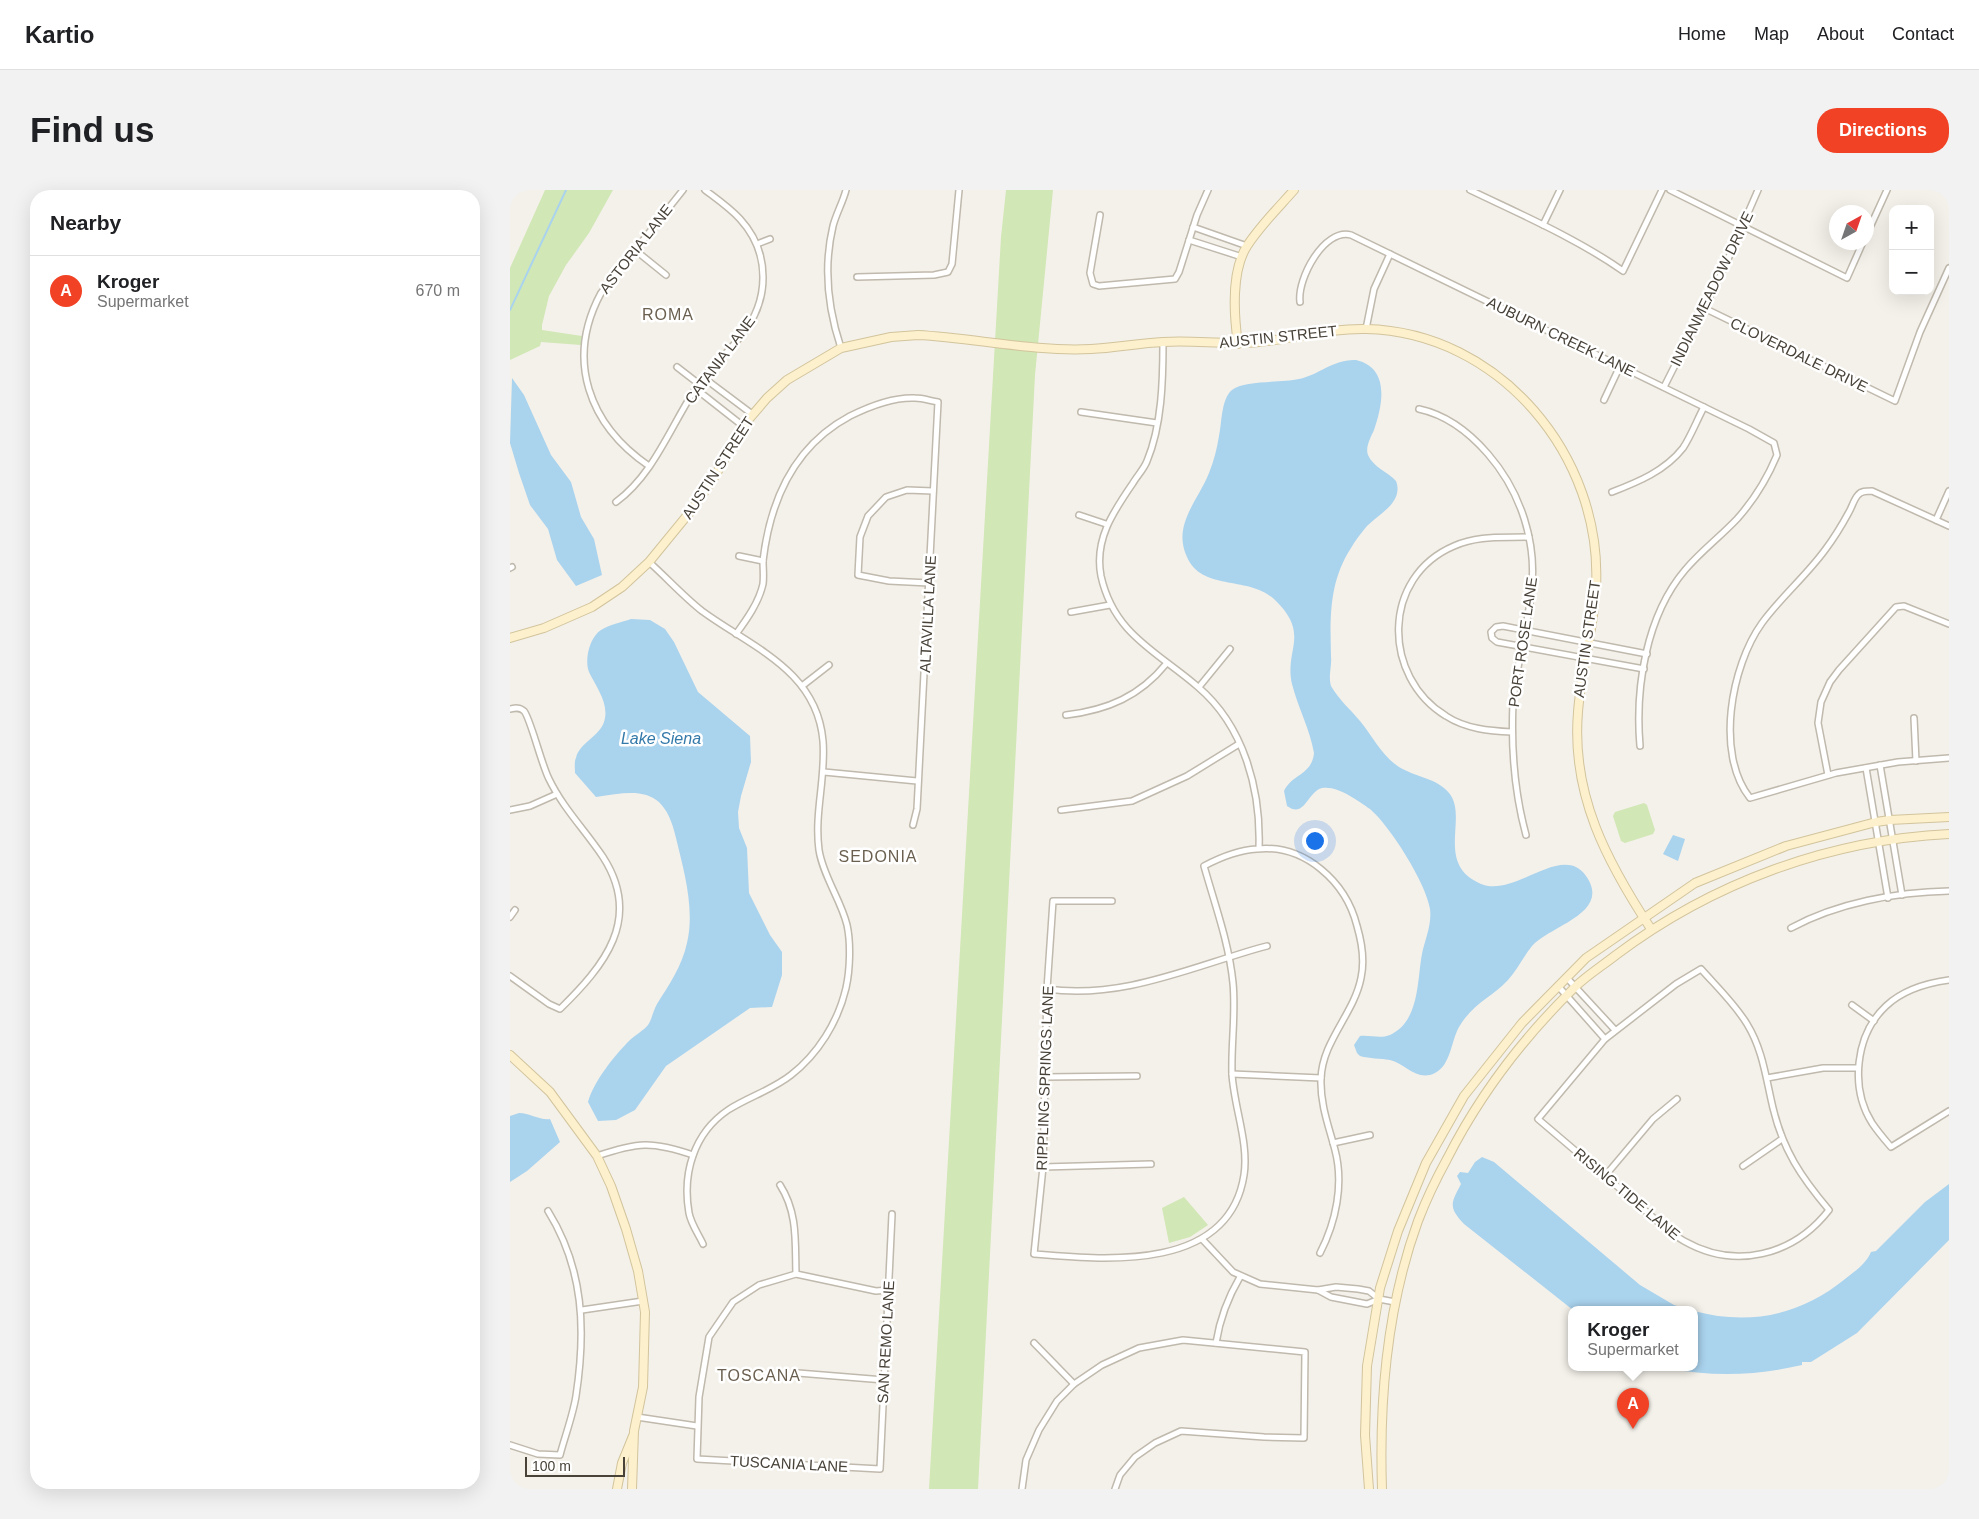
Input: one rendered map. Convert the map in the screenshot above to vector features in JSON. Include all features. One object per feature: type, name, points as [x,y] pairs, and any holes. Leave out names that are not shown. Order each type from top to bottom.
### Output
[{"type":"street","name":"ASTORIA LANE","points":[[649,466],[634,456],[608,430],[593,401],[584,366],[587,331],[601,293],[683,190]]},
{"type":"street","name":"CATANIA LANE","points":[[616,502],[637,484],[699,384],[741,336],[758,311],[764,289],[761,252],[758,244],[739,218],[706,190]]},
{"type":"street","points":[[841,348],[831,318],[827,286],[828,259],[833,226],[846,190]]},
{"type":"street","points":[[858,277],[934,276],[948,272],[952,264],[959,190]]},
{"type":"street","points":[[1100,215],[1090,273],[1093,284],[1099,286],[1175,279],[1208,190]]},
{"type":"street","points":[[1238,344],[1235,296],[1242,257],[1247,246],[1294,190]]},
{"type":"street","points":[[1470,190],[1544,225],[1624,270],[1662,190]]},
{"type":"street","points":[[1544,225],[1560,190]]},
{"type":"street","points":[[1670,190],[1847,278],[1860,250]]},
{"type":"street","name":"INDIANMEADOW DRIVE","points":[[1664,387],[1704,308],[1758,190]]},
{"type":"street","points":[[1874,218],[1887,190]]},
{"type":"street","points":[[1193,227],[1247,246]]},
{"type":"street","name":"AUBURN CREEK LANE","points":[[1300,302],[1301,285],[1309,265],[1320,251],[1339,234],[1351,235],[1769,439],[1777,449],[1773,464],[1752,501],[1689,566],[1669,593],[1657,618],[1648,654]]},
{"type":"street","points":[[758,244],[770,239]]},
{"type":"street","points":[[1189,240],[1242,257]]},
{"type":"street","points":[[635,250],[666,275]]},
{"type":"street","points":[[1366,329],[1374,289],[1390,254]]},
{"type":"street","name":"CLOVERDALE DRIVE","points":[[1704,308],[1874,393],[1895,401],[1920,332],[1949,268]]},
{"type":"street","name":"AUSTIN STREET","points":[[510,638],[544,628],[592,607],[622,587],[649,562],[694,507],[752,414],[787,380],[841,348],[891,337],[918,336],[1088,350],[1163,342],[1238,344],[1366,329],[1424,339],[1461,354],[1488,369],[1507,383],[1545,423],[1571,464],[1590,515],[1596,560],[1594,613],[1585,658],[1578,714],[1578,758],[1586,800],[1600,842],[1651,929]]},
{"type":"street","points":[[1163,342],[1157,423],[1147,462],[1106,524],[1098,556],[1110,605],[1130,634],[1166,664],[1199,687],[1223,716],[1239,744],[1254,785],[1259,848]]},
{"type":"street","points":[[1604,400],[1620,366]]},
{"type":"street","points":[[677,367],[699,384],[701,393],[743,426]]},
{"type":"street","points":[[699,384],[708,381],[752,414]]},
{"type":"street","name":"ALTAVILLA LANE","points":[[764,561],[774,511],[781,488],[793,467],[810,445],[838,422],[877,405],[914,398],[938,402],[917,809],[913,825]]},
{"type":"street","points":[[1612,492],[1644,480],[1670,461],[1683,447],[1704,407]]},
{"type":"street","name":"PORT ROSE LANE","points":[[1419,408],[1445,417],[1490,456],[1514,492],[1529,537],[1533,562],[1533,585],[1514,701],[1512,732],[1515,783],[1526,835]]},
{"type":"street","points":[[1081,412],[1157,423]]},
{"type":"street","points":[[929,584],[889,581],[858,575],[860,537],[868,516],[886,498],[907,490],[933,491]]},
{"type":"street","points":[[1949,526],[1872,490],[1863,491],[1857,495],[1837,533],[1819,558],[1762,623],[1752,640],[1735,686],[1729,728],[1730,746],[1739,785],[1750,798],[1828,775],[1880,766],[1949,758]]},
{"type":"street","points":[[1936,520],[1949,491]]},
{"type":"street","points":[[1078,515],[1106,524]]},
{"type":"street","points":[[1512,732],[1490,731],[1462,724],[1447,717],[1426,700],[1409,679],[1403,664],[1398,634],[1399,621],[1404,601],[1411,586],[1424,568],[1443,552],[1472,540],[1529,537]]},
{"type":"street","points":[[736,634],[756,601],[763,583],[764,561],[739,556]]},
{"type":"street","points":[[649,562],[700,609],[771,655],[802,686],[818,716],[823,740],[824,772],[817,811],[819,852],[832,891],[847,925],[848,959],[846,987],[839,1009],[821,1044],[807,1061],[780,1084],[730,1109],[716,1119],[704,1133],[692,1155],[687,1179],[690,1215],[703,1244]]},
{"type":"street","points":[[1071,612],[1110,605]]},
{"type":"street","points":[[1828,775],[1818,723],[1821,702],[1830,682],[1839,670],[1896,607],[1904,606],[1949,624]]},
{"type":"street","points":[[1640,746],[1637,718],[1648,654],[1499,626],[1491,632],[1492,638],[1497,642],[1644,669]]},
{"type":"street","points":[[1199,687],[1230,649]]},
{"type":"street","points":[[1066,715],[1105,708],[1123,700],[1153,680],[1166,664]]},
{"type":"street","points":[[802,686],[829,665]]},
{"type":"street","points":[[510,709],[518,708],[524,711],[529,719],[548,778],[557,794],[610,869],[619,899],[620,917],[616,934],[603,962],[560,1009],[549,1004],[510,976]]},
{"type":"street","points":[[1914,718],[1916,761]]},
{"type":"street","points":[[1061,810],[1132,801],[1187,776],[1239,744]]},
{"type":"street","points":[[1880,766],[1902,895]]},
{"type":"street","points":[[1866,768],[1888,898]]},
{"type":"street","points":[[824,772],[918,780]]},
{"type":"street","points":[[510,810],[530,806],[557,794]]},
{"type":"street","points":[[1369,1489],[1365,1435],[1367,1366],[1380,1288],[1398,1231],[1426,1163],[1464,1096],[1522,1023],[1586,958],[1704,880],[1786,846],[1876,822],[1949,817]]},
{"type":"street","points":[[1382,1489],[1381,1402],[1395,1302],[1418,1221],[1458,1136],[1476,1106],[1507,1064],[1575,987],[1651,929],[1748,878],[1825,853],[1893,839],[1949,834]]},
{"type":"street","points":[[1320,1253],[1327,1239],[1338,1194],[1338,1165],[1323,1102],[1321,1078],[1327,1050],[1351,1005],[1361,980],[1363,954],[1354,913],[1339,887],[1318,867],[1287,851],[1259,848],[1222,857],[1204,866],[1229,956],[1234,1006],[1232,1074],[1242,1137],[1244,1176],[1236,1201],[1229,1213],[1220,1225],[1202,1240],[1222,1263],[1240,1277],[1274,1286],[1318,1290],[1336,1286],[1358,1289],[1369,1291],[1379,1299],[1395,1302]]},
{"type":"street","points":[[1790,928],[1820,915],[1888,898],[1949,891]]},
{"type":"street","name":"RIPPLING SPRINGS LANE","points":[[1112,901],[1053,901],[1047,989],[1044,1166],[1034,1254],[1082,1258],[1140,1256],[1183,1248],[1202,1240]]},
{"type":"street","points":[[510,917],[515,910]]},
{"type":"street","points":[[1047,989],[1089,992],[1124,989],[1267,946]]},
{"type":"street","points":[[1558,986],[1605,1039],[1676,984],[1701,969],[1730,1000],[1748,1025],[1767,1078],[1772,1107],[1782,1139],[1743,1166]]},
{"type":"street","points":[[1567,978],[1615,1030]]},
{"type":"street","points":[[1949,980],[1928,983],[1904,994],[1886,1006],[1866,1034],[1858,1068],[1861,1093],[1872,1123],[1891,1147],[1949,1111]]},
{"type":"street","points":[[1852,1005],[1874,1021]]},
{"type":"street","name":"RISING TIDE LANE","points":[[1605,1039],[1538,1119],[1682,1240],[1699,1249],[1735,1257],[1755,1256],[1774,1251],[1792,1243],[1809,1232],[1829,1210],[1802,1178],[1782,1139]]},
{"type":"street","points":[[511,1058],[554,1098],[597,1156],[620,1207],[638,1272],[643,1301],[643,1387],[634,1431],[622,1463],[617,1489]]},
{"type":"street","points":[[1767,1078],[1823,1068],[1858,1068]]},
{"type":"street","points":[[1232,1074],[1321,1078]]},
{"type":"street","points":[[1045,1077],[1136,1076]]},
{"type":"street","points":[[1605,1176],[1653,1119],[1677,1099]]},
{"type":"street","points":[[1333,1143],[1370,1135]]},
{"type":"street","points":[[597,1156],[627,1146],[641,1144],[658,1145],[692,1155]]},
{"type":"street","points":[[1044,1166],[1151,1164]]},
{"type":"street","points":[[780,1185],[789,1199],[795,1219],[796,1274]]},
{"type":"street","points":[[510,1445],[538,1454],[560,1455],[576,1397],[582,1310],[574,1267],[562,1233],[548,1211]]},
{"type":"street","name":"SAN REMO LANE","points":[[880,1469],[892,1214]]},
{"type":"street","points":[[637,1417],[697,1426],[709,1337],[733,1302],[759,1286],[796,1274],[867,1289],[888,1290]]},
{"type":"street","points":[[1216,1343],[1220,1318],[1228,1298],[1240,1277]]},
{"type":"street","points":[[1318,1290],[1331,1297],[1367,1304],[1379,1299]]},
{"type":"street","points":[[582,1310],[643,1301]]},
{"type":"street","points":[[1022,1489],[1026,1460],[1039,1430],[1057,1400],[1074,1384],[1102,1365],[1139,1348],[1183,1340],[1305,1352],[1304,1438],[1264,1438],[1181,1431],[1155,1443],[1135,1457],[1120,1475],[1115,1489]]},
{"type":"street","points":[[1034,1343],[1074,1384]]},
{"type":"street","points":[[798,1373],[884,1380]]},
{"type":"street","name":"TUSCANIA LANE","points":[[697,1426],[697,1459],[880,1469]]},
{"type":"street","points":[[632,1489],[634,1431]]},
{"type":"green space","points":[[545,190],[613,190],[589,233],[566,265],[549,296],[542,325],[542,330],[582,336],[581,345],[541,342],[540,346],[510,360],[510,268]]},
{"type":"green space","points":[[1006,190],[1053,190],[1035,375],[978,1489],[929,1489],[1001,237]]},
{"type":"green space","points":[[1644,803],[1647,805],[1655,830],[1653,834],[1625,843],[1621,841],[1613,816],[1615,812]]},
{"type":"green space","points":[[1184,1197],[1208,1225],[1190,1237],[1169,1243],[1162,1208]]},
{"type":"water","points":[[1356,360],[1367,364],[1374,371],[1379,379],[1381,388],[1380,409],[1367,452],[1373,463],[1396,481],[1398,488],[1394,501],[1367,526],[1356,540],[1338,574],[1331,614],[1331,686],[1393,763],[1438,784],[1449,793],[1454,803],[1456,815],[1455,853],[1459,865],[1467,875],[1481,884],[1494,886],[1508,884],[1551,867],[1564,865],[1576,867],[1586,876],[1592,889],[1591,900],[1585,909],[1532,946],[1508,980],[1470,1012],[1456,1033],[1448,1059],[1440,1069],[1429,1075],[1417,1074],[1390,1060],[1360,1056],[1354,1045],[1360,1036],[1383,1037],[1400,1029],[1412,1010],[1430,921],[1430,909],[1422,885],[1415,870],[1387,828],[1370,809],[1354,798],[1341,791],[1322,788],[1317,790],[1302,807],[1293,809],[1287,806],[1284,791],[1292,781],[1310,766],[1314,753],[1310,735],[1292,684],[1290,672],[1294,633],[1292,623],[1286,612],[1265,592],[1215,579],[1204,575],[1194,568],[1187,557],[1183,545],[1184,524],[1214,459],[1224,405],[1228,394],[1232,390],[1245,385],[1299,379],[1340,362]]},
{"type":"water","points":[[512,378],[524,395],[551,455],[571,482],[581,517],[594,539],[602,575],[576,586],[557,560],[548,529],[530,505],[519,473],[510,443]]},
{"type":"water","name":"Lake Siena","points":[[631,619],[650,620],[665,629],[674,642],[698,692],[750,736],[751,762],[738,812],[739,828],[747,848],[749,893],[770,935],[782,952],[782,975],[772,1007],[750,1008],[666,1066],[635,1110],[616,1120],[598,1121],[588,1102],[591,1094],[605,1069],[630,1040],[644,1029],[651,1020],[657,1004],[682,960],[687,943],[690,917],[685,877],[676,838],[665,809],[658,801],[638,793],[596,797],[575,773],[575,761],[578,753],[598,732],[604,722],[605,715],[604,702],[588,667],[587,661],[591,643],[601,630]]},
{"type":"water","points":[[1673,835],[1685,839],[1678,861],[1663,854]]},
{"type":"water","points":[[519,1113],[550,1119],[560,1142],[527,1171],[510,1182],[510,1116]]},
{"type":"water","points":[[1482,1157],[1494,1162],[1640,1285],[1677,1306],[1568,1306],[1464,1224],[1455,1213],[1453,1201],[1461,1184],[1457,1176],[1460,1172],[1468,1173],[1475,1162]]},
{"type":"water","points":[[1949,1184],[1949,1240],[1857,1333],[1811,1362],[1802,1362],[1802,1365],[1784,1369],[1734,1374],[1683,1371],[1698,1371],[1698,1312],[1735,1317],[1754,1317],[1792,1309],[1811,1301],[1856,1270],[1871,1252],[1876,1251],[1925,1202]]},
{"type":"waterway","points":[[510,310],[566,190]]},
{"type":"place","name":"Kroger","points":[[1633,1429]]},
{"type":"district","name":"ROMA","points":[[668,314]]},
{"type":"district","name":"SEDONIA","points":[[878,856]]},
{"type":"district","name":"TOSCANA","points":[[759,1375]]}]
